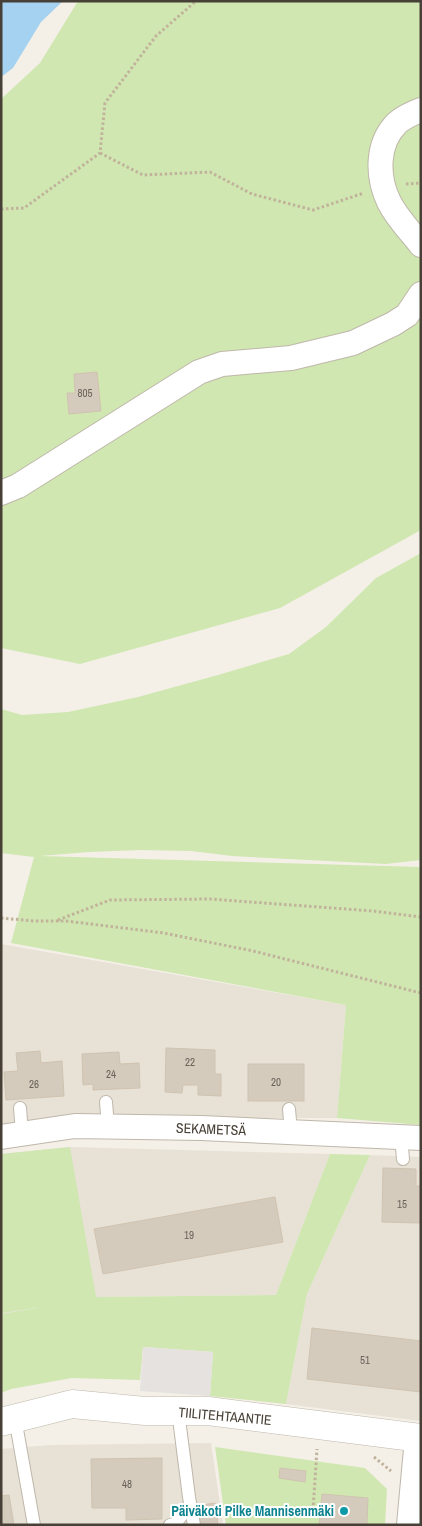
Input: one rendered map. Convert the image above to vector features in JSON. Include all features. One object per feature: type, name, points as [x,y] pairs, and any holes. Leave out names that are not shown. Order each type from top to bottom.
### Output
[{"type":"street","points":[[421,110],[409,115],[398,123],[387,137],[382,152],[380,171],[389,201],[421,245]]},
{"type":"street","points":[[1,493],[18,486],[199,372],[222,364],[291,358],[353,343],[392,324],[407,314],[421,294]]},
{"type":"street","name":"SEKAMETSÄ","points":[[12,1136],[75,1126],[201,1128],[290,1121],[408,1145]]},
{"type":"street","name":"TIILITEHTAANTIE","points":[[8,1420],[72,1404],[145,1411],[208,1411],[419,1438]]},
{"type":"street","points":[[409,1525],[419,1438]]},
{"type":"lane","points":[[106,1102],[108,1127]]},
{"type":"lane","points":[[12,1136],[20,1108]]},
{"type":"lane","points":[[178,1411],[194,1525]]},
{"type":"lane","points":[[8,1420],[34,1525]]},
{"type":"lane","points":[[170,1525],[175,1524],[190,1505]]},
{"type":"path","points":[[1,209],[24,208],[100,153],[105,103],[156,36],[196,1]]},
{"type":"path","points":[[100,153],[143,175],[210,172],[252,194],[313,210],[383,186],[421,183]]},
{"type":"path","points":[[55,921],[110,900],[210,899],[374,910],[421,917]]},
{"type":"path","points":[[1,918],[34,922],[66,921],[164,933],[252,951],[421,993]]},
{"type":"path","points":[[314,1510],[319,1426]]},
{"type":"shaded area","points":[[1,944],[346,1005],[337,1118],[76,1118],[1,1126]]},
{"type":"shaded area","points":[[70,1147],[330,1154],[276,1295],[96,1297],[1,1314],[1,1154]]},
{"type":"shaded area","points":[[370,1155],[421,1157],[421,1421],[286,1404],[307,1294]]},
{"type":"shaded area","points":[[143,1347],[213,1352],[210,1396],[140,1391]]},
{"type":"shaded area","points":[[211,1443],[223,1525],[1,1525],[1,1449],[50,1445]]},
{"type":"green space","points":[[78,1],[421,1],[421,530],[280,608],[80,664],[1,648],[1,99],[40,63]]},
{"type":"green space","points":[[421,553],[421,860],[386,864],[232,856],[191,851],[141,850],[40,856],[421,867],[421,1125],[337,1118],[346,1005],[11,943],[34,857],[1,853],[1,709],[22,715],[68,712],[138,697],[289,654],[326,627],[376,578]]},
{"type":"green space","points":[[70,1147],[96,1297],[276,1295],[330,1154],[370,1155],[307,1294],[286,1404],[210,1396],[213,1352],[143,1347],[140,1380],[72,1378],[11,1389],[1,1393],[1,1314],[42,1307],[1,1313],[1,1154]]},
{"type":"green space","points":[[215,1447],[365,1468],[387,1489],[385,1525],[367,1525],[368,1498],[322,1495],[319,1525],[226,1525]]},
{"type":"water","points":[[1,1],[63,1],[41,22],[13,68],[1,77]]},
{"type":"building","points":[[97,372],[101,411],[69,414],[67,393],[75,393],[74,374]]},
{"type":"building","points":[[166,1048],[215,1050],[215,1074],[221,1074],[221,1096],[198,1095],[198,1085],[183,1085],[182,1093],[165,1092]]},
{"type":"building","points":[[40,1051],[41,1063],[62,1061],[64,1096],[6,1100],[4,1072],[18,1071],[16,1053]]},
{"type":"building","points":[[119,1052],[120,1064],[139,1063],[140,1088],[93,1090],[93,1084],[83,1085],[82,1054]]},
{"type":"building","points":[[248,1064],[304,1064],[304,1101],[248,1101]]},
{"type":"building","points":[[383,1168],[416,1169],[416,1186],[421,1186],[421,1223],[382,1222]]},
{"type":"building","points":[[275,1197],[283,1242],[103,1274],[94,1229]]},
{"type":"building","points":[[312,1328],[421,1341],[421,1392],[307,1379]]},
{"type":"building","points":[[162,1458],[162,1519],[126,1520],[126,1508],[92,1508],[91,1459]]},
{"type":"building","points":[[280,1468],[306,1471],[305,1482],[279,1478]]},
{"type":"building","name":"Päiväkoti Pilke Mannisenmäki","points":[[322,1494],[368,1498],[367,1525],[319,1525]]},
{"type":"building","points":[[9,1495],[14,1525],[1,1525],[1,1496]]},
{"type":"building","points":[[215,1503],[218,1525],[199,1525],[196,1506]]},
{"type":"place","name":"Päiväkoti Pilke Mannisenmäki","points":[[344,1511]]}]
